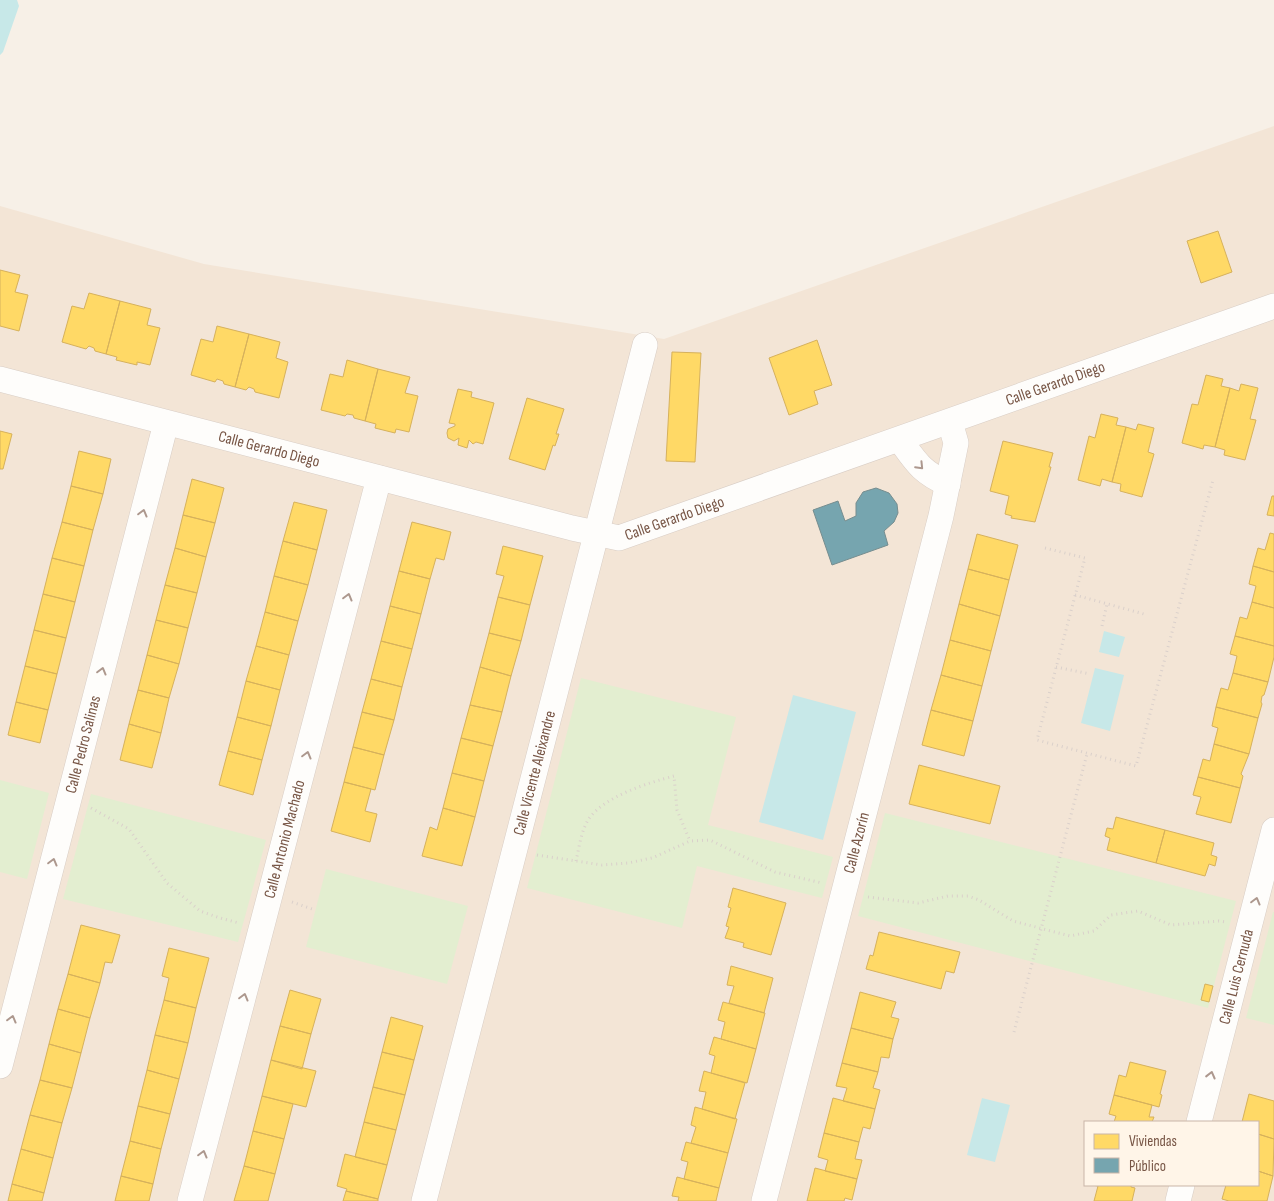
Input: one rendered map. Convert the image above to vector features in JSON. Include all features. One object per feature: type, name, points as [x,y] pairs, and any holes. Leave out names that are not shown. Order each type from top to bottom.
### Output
[{"type":"street","name":"Calle Gerardo Diego","points":[[0,379],[596,534],[619,538],[1274,306]]},
{"type":"street","name":"Calle Vicente Aleixandre","points":[[424,1201],[646,345]]},
{"type":"street","name":"Calle Azorín","points":[[764,1201],[941,516],[956,443],[950,422]]},
{"type":"street","name":"Calle Pedro Salinas","points":[[0,1066],[166,423]]},
{"type":"street","points":[[900,440],[930,476],[948,484]]},
{"type":"street","name":"Calle Antonio Machado","points":[[190,1201],[379,478]]},
{"type":"street","name":"Calle Luis Cernuda","points":[[1199,1121],[1274,830]]},
{"type":"street","points":[[1178,1201],[1182,1186]]},
{"type":"path","points":[[1045,548],[1084,558],[1037,740],[1136,766],[1213,480]]},
{"type":"path","points":[[1075,595],[1144,614]]},
{"type":"path","points":[[1102,626],[1107,604]]},
{"type":"path","points":[[1056,667],[1090,674]]},
{"type":"path","points":[[1014,1032],[1088,754]]},
{"type":"path","points":[[576,861],[581,838],[588,819],[603,805],[644,784],[674,776],[677,810],[690,841]]},
{"type":"path","points":[[68,802],[88,807],[129,828],[167,883],[200,910],[220,918],[262,928]]},
{"type":"path","points":[[514,852],[602,864],[628,863],[652,858],[690,841],[710,840],[775,872],[882,900],[918,903],[948,896],[968,896],[979,900],[1013,921],[1070,936],[1094,931],[1112,915],[1138,911],[1171,925],[1220,921],[1249,925]]},
{"type":"shaded area","points":[[1274,126],[1274,1201],[0,1201],[0,206],[204,264],[664,339]]},
{"type":"green space","points":[[581,678],[736,717],[708,825],[833,857],[822,898],[697,866],[682,928],[527,888]]},
{"type":"green space","points":[[0,780],[49,793],[27,879],[0,872]]},
{"type":"green space","points":[[91,794],[266,840],[238,942],[63,899]]},
{"type":"green space","points":[[885,813],[1236,901],[1208,1008],[858,916]]},
{"type":"green space","points":[[326,869],[468,906],[447,984],[306,947]]},
{"type":"green space","points":[[1274,912],[1274,1025],[1246,1018]]},
{"type":"water","points":[[0,0],[17,0],[19,6],[3,52],[0,55]]},
{"type":"water","points":[[1104,631],[1125,637],[1119,657],[1099,652]]},
{"type":"water","points":[[1095,668],[1124,675],[1110,731],[1081,723]]},
{"type":"water","points":[[793,695],[856,712],[823,840],[759,822]]},
{"type":"water","points":[[982,1098],[1010,1105],[995,1162],[967,1155]]},
{"type":"building: Viviendas","points":[[1218,231],[1232,272],[1201,283],[1187,241]]},
{"type":"building: Viviendas","points":[[0,270],[20,275],[15,292],[28,295],[19,331],[0,326]]},
{"type":"building: Viviendas","points":[[89,293],[120,301],[106,354],[95,351],[94,348],[89,346],[86,349],[62,342],[72,306],[84,309]]},
{"type":"building: Viviendas","points":[[120,301],[151,309],[147,325],[160,328],[150,365],[137,362],[137,365],[116,360],[117,357],[106,354]]},
{"type":"building: Viviendas","points":[[217,326],[249,334],[235,387],[224,384],[223,381],[217,379],[215,382],[191,375],[201,339],[213,342]]},
{"type":"building: Viviendas","points":[[249,334],[280,342],[276,358],[288,362],[279,398],[255,392],[254,389],[249,387],[246,390],[235,387]]},
{"type":"building: Viviendas","points":[[817,340],[832,385],[814,391],[818,404],[789,415],[769,358]]},
{"type":"building: Viviendas","points":[[672,352],[701,353],[695,462],[666,461]]},
{"type":"building: Viviendas","points":[[347,360],[378,369],[365,421],[354,418],[353,415],[347,414],[345,416],[321,410],[330,374],[343,377]]},
{"type":"building: Viviendas","points":[[378,369],[410,377],[405,393],[418,396],[409,432],[396,429],[395,433],[375,428],[376,424],[365,421]]},
{"type":"building: Viviendas","points":[[1206,375],[1223,379],[1221,386],[1230,388],[1215,447],[1204,445],[1203,449],[1182,443],[1192,404],[1198,405]]},
{"type":"building: Viviendas","points":[[1241,384],[1258,388],[1250,419],[1256,420],[1245,460],[1224,455],[1225,450],[1215,447],[1230,388],[1239,391]]},
{"type":"building: Viviendas","points":[[458,389],[472,392],[471,397],[494,403],[483,444],[476,442],[473,444],[469,440],[467,448],[458,445],[459,438],[454,441],[448,438],[448,429],[455,426],[455,424],[449,423]]},
{"type":"building: Viviendas","points":[[527,398],[564,409],[556,434],[559,434],[555,446],[553,445],[545,470],[509,459]]},
{"type":"building: Viviendas","points":[[1101,414],[1118,418],[1116,425],[1126,427],[1112,482],[1102,479],[1100,486],[1078,480],[1089,436],[1095,438]]},
{"type":"building: Viviendas","points":[[1138,424],[1154,428],[1148,452],[1154,454],[1142,497],[1120,491],[1121,484],[1112,482],[1126,427],[1136,430]]},
{"type":"building: Viviendas","points":[[0,431],[12,434],[3,469],[0,469]]},
{"type":"building: Viviendas","points":[[1003,441],[1053,453],[1049,467],[1051,467],[1035,522],[1011,518],[1012,516],[1005,514],[1009,496],[990,491]]},
{"type":"building: Viviendas","points":[[79,451],[111,459],[103,494],[71,486]]},
{"type":"building: Viviendas","points":[[192,479],[224,488],[215,523],[183,515]]},
{"type":"building: Viviendas","points":[[71,486],[103,494],[93,530],[62,522]]},
{"type":"building: Viviendas","points":[[1272,496],[1274,496],[1274,516],[1267,515]]},
{"type":"building: Viviendas","points":[[294,502],[327,510],[317,550],[283,541]]},
{"type":"building: Viviendas","points":[[183,515],[215,523],[206,557],[175,548]]},
{"type":"building: Viviendas","points":[[62,522],[93,530],[84,566],[52,558]]},
{"type":"building: Viviendas","points":[[412,522],[451,532],[444,560],[436,558],[430,579],[399,571]]},
{"type":"building: Viviendas","points":[[1270,533],[1274,534],[1274,572],[1253,566],[1258,548],[1265,550]]},
{"type":"building: Viviendas","points":[[977,534],[1018,545],[1009,580],[968,569]]},
{"type":"building: Viviendas","points":[[283,541],[317,550],[308,585],[274,576]]},
{"type":"building: Viviendas","points":[[503,546],[543,556],[530,605],[498,597],[504,576],[496,574]]},
{"type":"building: Viviendas","points":[[175,548],[206,557],[197,593],[165,585]]},
{"type":"building: Viviendas","points":[[52,558],[84,566],[75,602],[43,594]]},
{"type":"building: Viviendas","points":[[1253,566],[1274,572],[1274,608],[1252,602],[1256,586],[1249,584]]},
{"type":"building: Viviendas","points":[[968,569],[1009,580],[1000,616],[959,604]]},
{"type":"building: Viviendas","points":[[399,571],[430,579],[421,614],[390,606]]},
{"type":"building: Viviendas","points":[[274,576],[308,585],[298,621],[265,612]]},
{"type":"building: Viviendas","points":[[165,585],[197,593],[188,628],[156,620]]},
{"type":"building: Viviendas","points":[[43,594],[75,602],[66,638],[34,630]]},
{"type":"building: Viviendas","points":[[498,597],[530,605],[521,641],[489,633]]},
{"type":"building: Viviendas","points":[[1252,602],[1274,608],[1274,646],[1235,636],[1240,617],[1247,619]]},
{"type":"building: Viviendas","points":[[959,604],[1000,616],[991,651],[950,640]]},
{"type":"building: Viviendas","points":[[390,606],[421,614],[412,649],[381,641]]},
{"type":"building: Viviendas","points":[[265,612],[298,621],[289,655],[256,646]]},
{"type":"building: Viviendas","points":[[156,620],[188,628],[179,664],[147,655]]},
{"type":"building: Viviendas","points":[[34,630],[66,638],[57,674],[25,666]]},
{"type":"building: Viviendas","points":[[489,633],[521,641],[511,676],[480,667]]},
{"type":"building: Viviendas","points":[[1235,636],[1274,646],[1274,657],[1268,682],[1233,673],[1237,656],[1230,654]]},
{"type":"building: Viviendas","points":[[950,640],[991,651],[982,686],[941,675]]},
{"type":"building: Viviendas","points":[[381,641],[412,649],[402,687],[371,679]]},
{"type":"building: Viviendas","points":[[256,646],[289,655],[280,690],[246,681]]},
{"type":"building: Viviendas","points":[[147,655],[179,664],[169,698],[138,690]]},
{"type":"building: Viviendas","points":[[25,666],[57,674],[48,710],[16,702]]},
{"type":"building: Viviendas","points":[[480,667],[511,676],[502,712],[470,705]]},
{"type":"building: Viviendas","points":[[1233,673],[1268,682],[1262,696],[1258,718],[1216,707],[1221,688],[1228,690]]},
{"type":"building: Viviendas","points":[[941,675],[982,686],[973,721],[931,710]]},
{"type":"building: Viviendas","points":[[371,679],[402,687],[394,720],[362,712]]},
{"type":"building: Viviendas","points":[[246,681],[280,690],[271,726],[237,717]]},
{"type":"building: Viviendas","points":[[138,690],[169,698],[161,733],[129,724]]},
{"type":"building: Viviendas","points":[[16,702],[48,710],[40,743],[8,735]]},
{"type":"building: Viviendas","points":[[470,705],[502,712],[493,746],[461,738]]},
{"type":"building: Viviendas","points":[[1216,707],[1258,718],[1249,754],[1214,744],[1218,728],[1212,726]]},
{"type":"building: Viviendas","points":[[931,710],[973,721],[964,756],[922,745]]},
{"type":"building: Viviendas","points":[[362,712],[394,720],[384,755],[353,747]]},
{"type":"building: Viviendas","points":[[237,717],[271,726],[262,760],[228,751]]},
{"type":"building: Viviendas","points":[[129,724],[161,733],[152,768],[120,760]]},
{"type":"building: Viviendas","points":[[461,738],[493,746],[484,781],[452,773]]},
{"type":"building: Viviendas","points":[[1214,744],[1249,754],[1241,774],[1243,776],[1240,788],[1198,777],[1203,759],[1210,761]]},
{"type":"building: Viviendas","points":[[353,747],[384,755],[375,790],[344,782]]},
{"type":"building: Viviendas","points":[[228,751],[262,760],[253,795],[219,785]]},
{"type":"building: Viviendas","points":[[919,765],[1000,786],[990,824],[909,804]]},
{"type":"building: Viviendas","points":[[452,773],[484,781],[475,817],[443,808]]},
{"type":"building: Viviendas","points":[[1198,777],[1240,788],[1231,823],[1196,814],[1201,797],[1193,795]]},
{"type":"building: Viviendas","points":[[344,782],[371,789],[365,811],[377,814],[370,842],[331,831]]},
{"type":"building: Viviendas","points":[[443,808],[475,817],[462,866],[422,856],[430,827],[437,830]]},
{"type":"building: Viviendas","points":[[1116,817],[1165,830],[1156,863],[1107,850],[1110,838],[1105,836],[1107,828],[1113,829]]},
{"type":"building: Viviendas","points":[[1165,830],[1214,843],[1211,855],[1217,857],[1215,866],[1209,864],[1205,876],[1156,863]]},
{"type":"building: Viviendas","points":[[733,888],[786,903],[771,955],[743,947],[744,943],[725,938],[729,927],[726,926],[731,908],[728,907]]},
{"type":"building: Viviendas","points":[[81,925],[120,935],[112,963],[105,962],[100,983],[68,974]]},
{"type":"building: Viviendas","points":[[879,932],[960,952],[954,973],[946,971],[941,989],[866,969],[870,955],[873,956]]},
{"type":"building: Viviendas","points":[[169,948],[209,958],[196,1008],[164,1000],[169,978],[162,976]]},
{"type":"building: Viviendas","points":[[731,966],[773,978],[764,1013],[729,1003],[734,986],[727,985]]},
{"type":"building: Viviendas","points":[[68,974],[100,983],[90,1018],[58,1009]]},
{"type":"building: Viviendas","points":[[1205,984],[1213,986],[1209,1002],[1201,1000]]},
{"type":"building: Viviendas","points":[[290,990],[321,999],[311,1034],[280,1026]]},
{"type":"building: Viviendas","points":[[860,992],[896,1002],[891,1017],[899,1019],[893,1039],[851,1028]]},
{"type":"building: Viviendas","points":[[164,1000],[196,1008],[188,1043],[155,1035]]},
{"type":"building: Viviendas","points":[[723,1002],[765,1013],[756,1049],[721,1039],[725,1022],[718,1020]]},
{"type":"building: Viviendas","points":[[58,1009],[90,1018],[81,1053],[49,1044]]},
{"type":"building: Viviendas","points":[[391,1017],[423,1026],[414,1060],[382,1052]]},
{"type":"building: Viviendas","points":[[280,1026],[311,1034],[302,1069],[271,1060]]},
{"type":"building: Viviendas","points":[[851,1028],[893,1039],[889,1058],[881,1057],[878,1072],[842,1063]]},
{"type":"building: Viviendas","points":[[155,1035],[188,1043],[179,1079],[147,1070]]},
{"type":"building: Viviendas","points":[[714,1037],[756,1049],[747,1083],[711,1073],[715,1056],[709,1054]]},
{"type":"building: Viviendas","points":[[49,1044],[81,1053],[72,1088],[40,1080]]},
{"type":"building: Viviendas","points":[[382,1052],[414,1060],[405,1095],[373,1087]]},
{"type":"building: Viviendas","points":[[271,1060],[316,1071],[306,1107],[262,1096]]},
{"type":"building: Viviendas","points":[[1130,1062],[1166,1071],[1159,1107],[1114,1095],[1119,1075],[1126,1077]]},
{"type":"building: Viviendas","points":[[842,1063],[878,1072],[873,1088],[880,1090],[875,1109],[843,1101],[847,1088],[836,1086]]},
{"type":"building: Viviendas","points":[[147,1070],[179,1079],[170,1114],[138,1106]]},
{"type":"building: Viviendas","points":[[704,1071],[745,1083],[735,1119],[702,1109],[706,1092],[699,1091]]},
{"type":"building: Viviendas","points":[[40,1080],[72,1088],[62,1123],[30,1115]]},
{"type":"building: Viviendas","points":[[373,1087],[405,1095],[396,1130],[364,1122]]},
{"type":"building: Viviendas","points":[[1249,1094],[1274,1101],[1274,1139],[1259,1134],[1259,1121],[1242,1121]]},
{"type":"building: Viviendas","points":[[1114,1095],[1152,1105],[1149,1117],[1154,1117],[1152,1121],[1114,1121],[1116,1116],[1109,1114]]},
{"type":"building: Viviendas","points":[[262,1096],[293,1104],[284,1139],[253,1131]]},
{"type":"building: Viviendas","points":[[833,1098],[875,1109],[870,1129],[863,1127],[859,1142],[824,1133]]},
{"type":"building: Viviendas","points":[[138,1106],[170,1114],[161,1149],[130,1141]]},
{"type":"building: Viviendas","points":[[695,1107],[737,1119],[728,1153],[691,1143],[696,1127],[691,1125]]},
{"type":"building: Viviendas","points":[[30,1115],[62,1123],[53,1158],[21,1149]]},
{"type":"building: Viviendas","points":[[364,1122],[396,1130],[387,1165],[355,1157]]},
{"type":"building: Viviendas","points":[[253,1131],[284,1139],[275,1174],[244,1166]]},
{"type":"building: Viviendas","points":[[824,1133],[859,1142],[855,1159],[862,1160],[857,1179],[825,1171],[828,1160],[818,1157]]},
{"type":"building: Viviendas","points":[[1259,1134],[1274,1139],[1273,1176],[1259,1171]]},
{"type":"building: Viviendas","points":[[130,1141],[161,1149],[153,1184],[121,1176]]},
{"type":"building: Viviendas","points":[[686,1142],[728,1153],[719,1188],[684,1179],[688,1162],[681,1160]]},
{"type":"building: Viviendas","points":[[21,1149],[53,1158],[44,1193],[12,1184]]},
{"type":"building: Viviendas","points":[[345,1154],[387,1165],[378,1199],[346,1191],[347,1189],[337,1186]]},
{"type":"building: Viviendas","points":[[244,1166],[275,1174],[268,1201],[234,1201]]},
{"type":"building: Viviendas","points":[[815,1168],[857,1179],[852,1200],[845,1198],[844,1201],[807,1201]]},
{"type":"building: Viviendas","points":[[1259,1171],[1273,1176],[1267,1201],[1229,1201],[1222,1199],[1226,1186],[1259,1186]]},
{"type":"building: Viviendas","points":[[121,1176],[153,1184],[149,1201],[115,1201]]},
{"type":"building: Viviendas","points":[[677,1177],[719,1188],[716,1201],[678,1201],[679,1197],[672,1196]]},
{"type":"building: Viviendas","points":[[12,1184],[44,1193],[42,1201],[8,1201]]},
{"type":"building: Viviendas","points":[[1098,1186],[1131,1186],[1135,1188],[1132,1201],[1094,1201]]},
{"type":"building: Viviendas","points":[[346,1191],[378,1199],[378,1201],[343,1201]]},
{"type":"building: Público","points":[[876,488],[889,493],[897,504],[898,513],[894,522],[884,531],[888,545],[832,565],[813,510],[838,501],[845,521],[856,516],[856,503],[863,492]]}]
